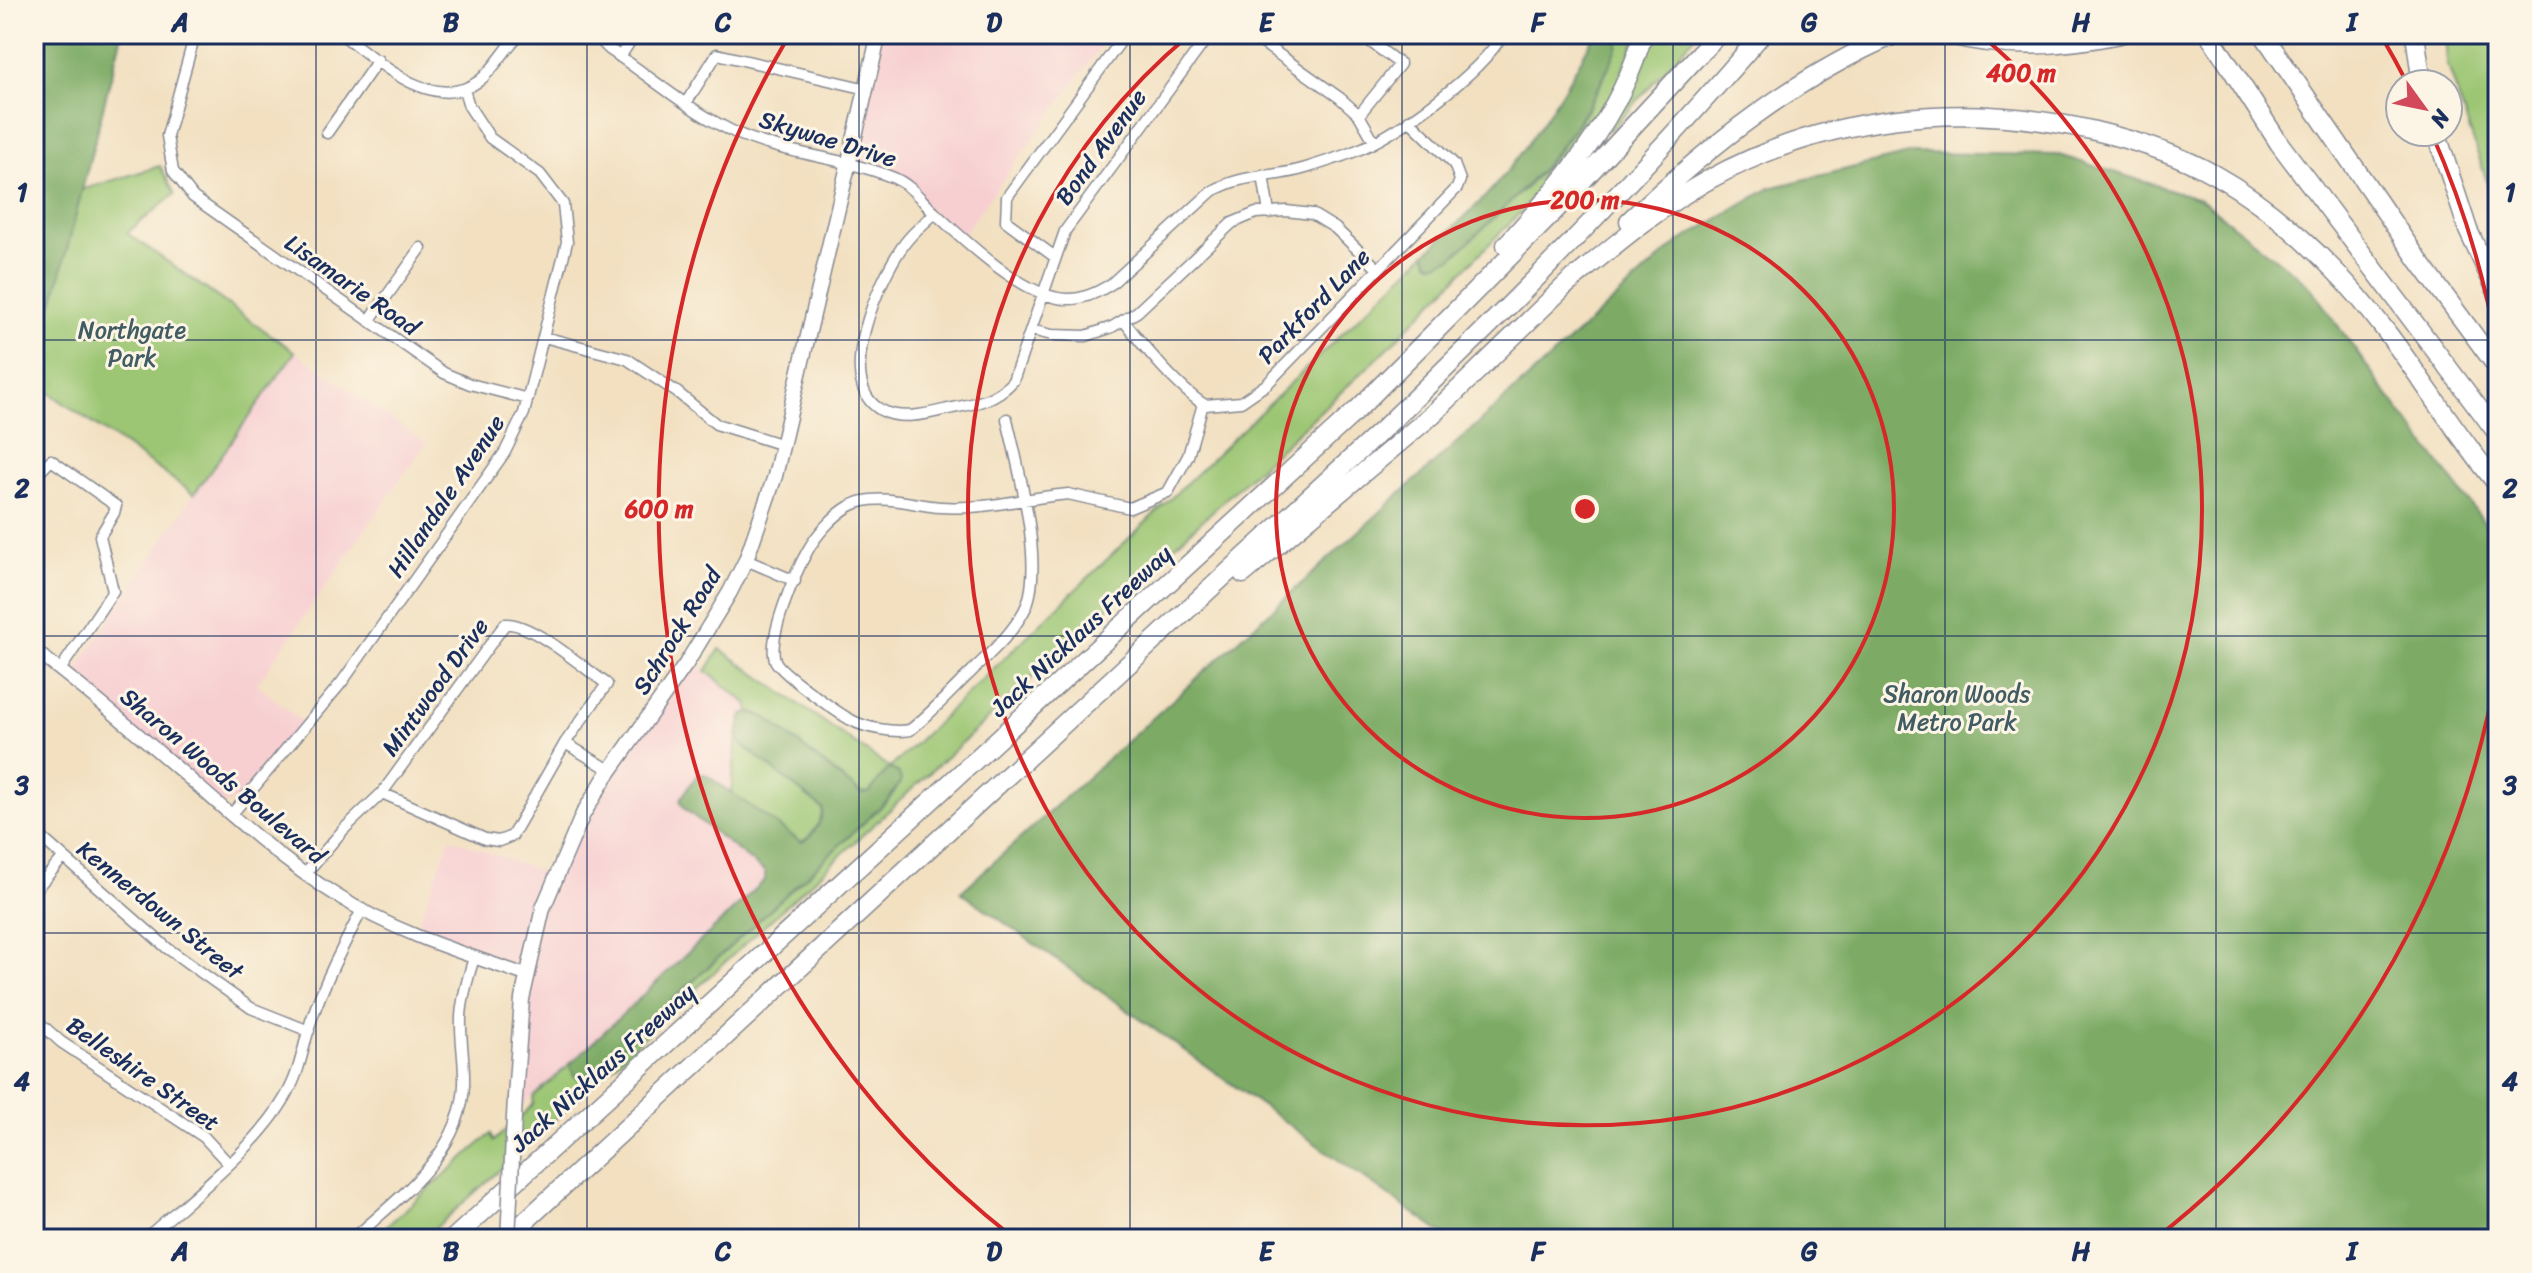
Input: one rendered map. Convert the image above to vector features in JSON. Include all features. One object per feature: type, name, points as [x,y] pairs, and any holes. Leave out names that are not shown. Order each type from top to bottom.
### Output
[{"type":"highway","points":[[1385,381],[1575,164],[1619,94],[1643,34]]},
{"type":"highway","name":"Jack Nicklaus Freeway","points":[[453,1239],[1234,524],[1385,381],[1548,218],[1718,34]]},
{"type":"highway","points":[[507,1239],[1457,358],[1648,163],[1762,34]]},
{"type":"highway","points":[[1145,649],[1370,470],[1433,414],[1682,172],[1751,116],[1797,87],[1896,34]]},
{"type":"highway","points":[[1947,34],[1998,44],[2030,46],[2081,42],[2120,34]]},
{"type":"highway","points":[[2209,34],[2279,143],[2498,434]]},
{"type":"highway","points":[[2263,34],[2419,261],[2498,368]]},
{"type":"highway","points":[[2415,34],[2420,68]]},
{"type":"highway","points":[[1565,286],[1671,202],[1721,173],[1792,142],[1866,123],[1935,114],[1999,115],[2060,123],[2162,150],[2213,173],[2272,214],[2332,267],[2368,308],[2498,485]]},
{"type":"highway","points":[[2441,148],[2468,230],[2498,294]]},
{"type":"main road","name":"Schrock Road","points":[[507,1239],[518,1038],[526,975],[543,908],[583,814],[610,770],[687,662],[746,560],[783,445],[879,34]]},
{"type":"street","name":"Lisamarie Road","points":[[195,34],[167,136],[173,171],[193,197],[444,373],[470,384],[528,399]]},
{"type":"street","points":[[341,34],[411,83],[429,91],[464,90],[484,76],[520,34]]},
{"type":"street","name":"Skywae Drive","points":[[594,34],[620,57],[731,131],[779,147],[850,164],[903,183],[966,243],[1025,285],[1043,294]]},
{"type":"street","points":[[620,57],[635,34]]},
{"type":"street","points":[[1055,257],[1006,221],[1007,197],[1126,34]]},
{"type":"street","name":"Bond Avenue","points":[[1043,294],[1065,231],[1210,34]]},
{"type":"street","points":[[1250,34],[1359,115],[1374,141]]},
{"type":"street","points":[[1359,115],[1400,64],[1360,34]]},
{"type":"street","points":[[935,213],[905,242],[877,288],[861,352],[859,375],[865,396],[881,410],[902,416],[985,401],[1003,392],[1013,381],[1043,294],[1067,299],[1102,290],[1211,192],[1230,181],[1303,169],[1356,151],[1374,141],[1409,120],[1466,77],[1503,34]]},
{"type":"street","points":[[686,103],[717,54],[867,89]]},
{"type":"street","points":[[327,133],[378,60]]},
{"type":"street","name":"Hillandale Avenue","points":[[231,815],[342,682],[505,452],[524,413],[567,242],[563,204],[540,174],[490,138],[469,106],[464,90]]},
{"type":"street","name":"Parkford Lane","points":[[1203,404],[1241,402],[1267,384],[1457,188],[1460,180],[1454,164],[1409,120]]},
{"type":"street","points":[[1263,175],[1269,213]]},
{"type":"street","points":[[1031,330],[1052,335],[1086,336],[1124,321],[1243,216],[1312,214],[1335,228],[1377,268]]},
{"type":"street","points":[[369,321],[421,248]]},
{"type":"street","points":[[1007,419],[1024,501],[1033,574],[1026,608],[1007,637],[910,730],[901,732],[852,722],[782,671],[773,656],[785,606],[808,550],[834,517],[852,505],[873,500],[941,507],[986,507],[1024,501],[1068,494],[1130,508],[1168,492],[1188,456],[1203,404],[1137,339],[1124,321]]},
{"type":"street","points":[[544,337],[627,359],[678,393],[716,424],[783,445]]},
{"type":"street","points":[[34,478],[51,460],[114,503],[116,510],[100,536],[113,591],[60,670]]},
{"type":"street","points":[[746,560],[795,581]]},
{"type":"street","name":"Mintwood Drive","points":[[382,793],[505,624],[519,625],[529,630],[607,684],[565,743]]},
{"type":"street","name":"Sharon Woods Boulevard","points":[[34,650],[262,843],[305,874],[362,910],[474,958],[526,975]]},
{"type":"street","points":[[305,874],[344,829],[382,793],[485,839],[499,841],[512,836],[565,743],[610,770]]},
{"type":"street","name":"Kennerdown Street","points":[[34,831],[167,948],[251,1008],[309,1031]]},
{"type":"street","points":[[34,891],[63,858]]},
{"type":"street","points":[[145,1239],[269,1122],[298,1071],[325,984],[362,910]]},
{"type":"street","points":[[353,1239],[424,1174],[453,1135],[464,1087],[461,1017],[467,977],[474,958]]},
{"type":"street","name":"Belleshire Street","points":[[34,1018],[61,1042],[204,1137],[228,1163]]},
{"type":"shaded area","points":[[882,34],[1110,34],[960,238],[906,186],[851,165]]},
{"type":"shaded area","points":[[295,352],[426,443],[257,684],[304,724],[236,800],[221,805],[71,677],[194,494]]},
{"type":"shaded area","points":[[688,658],[749,704],[749,712],[743,714],[737,736],[731,793],[705,774],[685,809],[765,872],[765,880],[513,1114],[525,972],[413,937],[450,838],[555,877],[583,819]]},
{"type":"green space","points":[[34,34],[122,34],[54,300],[34,347]]},
{"type":"green space","points":[[1595,34],[1622,34],[1591,102],[1572,131],[1529,183],[1452,258],[1435,264],[1429,262],[1426,253],[1485,197],[1522,152],[1561,94]]},
{"type":"green space","points":[[1622,34],[1638,34],[1612,96],[1572,156],[1381,355],[423,1239],[372,1239],[491,1134],[494,1141],[533,1105],[534,1096],[570,1064],[574,1075],[588,1079],[889,799],[901,782],[889,768],[869,793],[862,794],[765,717],[749,712],[748,704],[706,671],[720,649],[890,768],[1426,253],[1429,262],[1490,219],[1546,167],[1590,104]]},
{"type":"green space","points":[[1650,34],[1697,34],[1610,131],[1607,128]]},
{"type":"green space","points":[[2445,34],[2498,34],[2498,214],[2464,113],[2464,68],[2449,68]]},
{"type":"green space","name":"Sharon Woods Metro Park","points":[[1912,153],[2059,155],[2200,199],[2309,285],[2498,541],[2498,1239],[1450,1239],[961,892],[1677,243],[1770,188]]},
{"type":"green space","name":"Northgate Park","points":[[160,166],[175,194],[127,233],[295,352],[194,494],[34,382],[34,243],[71,193]]},
{"type":"green space","points":[[749,712],[765,717],[861,794],[869,793],[889,768],[899,773],[901,781],[889,799],[588,1079],[581,1080],[574,1075],[570,1064],[765,880],[765,872],[685,809],[680,800],[697,775],[705,774],[801,842],[819,824],[823,809],[740,743],[737,736],[743,714]]},
{"type":"green space","points":[[737,736],[740,743],[823,809],[816,828],[805,840],[801,842],[731,793]]}]
